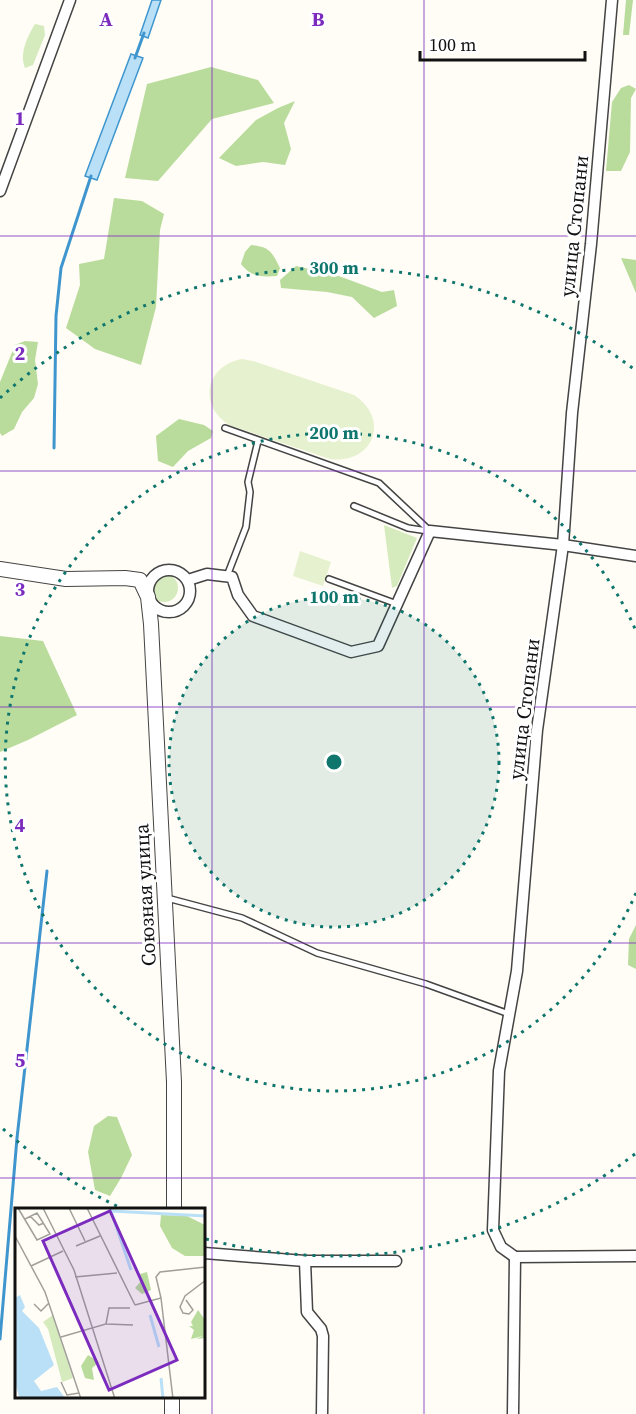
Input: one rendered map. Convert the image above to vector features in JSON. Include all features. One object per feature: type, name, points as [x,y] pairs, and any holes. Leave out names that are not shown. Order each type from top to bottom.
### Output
[{"type":"street","points":[[0,191],[70,0]]},
{"type":"street","name":"улица Стопани","points":[[514,1257],[501,1247],[493,1230],[499,1071],[517,971],[537,730],[563,545],[572,413],[591,244],[612,0]]},
{"type":"street","points":[[188,580],[207,574],[232,577],[238,596],[253,616],[351,652],[378,646],[430,531],[563,545],[636,556]]},
{"type":"street","points":[[0,569],[66,579],[146,579],[171,569],[178,571],[188,580],[190,594],[188,601],[177,611],[163,611],[148,597]]},
{"type":"street","name":"Союзная улица","points":[[146,579],[143,584],[148,597],[174,1082],[174,1208]]},
{"type":"street","points":[[206,1253],[305,1261],[396,1261]]},
{"type":"street","points":[[513,1414],[514,1257],[636,1256]]},
{"type":"street","points":[[305,1261],[308,1312],[321,1329],[323,1336],[322,1414]]},
{"type":"lane","points":[[225,428],[379,483],[430,531]]},
{"type":"lane","points":[[227,576],[246,527],[250,492],[248,482],[258,441]]},
{"type":"lane","points":[[354,506],[408,528],[430,531]]},
{"type":"lane","points":[[329,579],[397,604]]},
{"type":"lane","points":[[165,898],[242,918],[317,953],[426,984],[509,1014]]},
{"type":"green space","points":[[626,0],[633,0],[629,35],[623,35]]},
{"type":"green space","points":[[35,24],[44,26],[45,35],[33,65],[25,68],[23,51]]},
{"type":"green space","points":[[211,67],[258,80],[274,103],[212,119],[158,181],[125,178],[147,84]]},
{"type":"green space","points":[[629,85],[636,89],[631,98],[630,152],[621,171],[606,171],[612,102],[621,88]]},
{"type":"green space","points":[[295,101],[284,123],[291,149],[285,165],[263,162],[236,166],[219,158],[256,120]]},
{"type":"green space","points":[[114,198],[142,201],[164,214],[160,230],[156,307],[141,365],[95,349],[66,328],[80,285],[79,264],[104,259]]},
{"type":"green space","points":[[251,245],[262,247],[272,254],[280,268],[277,276],[257,275],[249,272],[241,264],[245,252]]},
{"type":"green space","points":[[621,258],[636,260],[636,293]]},
{"type":"green space","points":[[296,266],[336,275],[382,292],[394,290],[397,306],[374,318],[352,297],[327,292],[281,288],[280,280]]},
{"type":"green space","points":[[25,341],[38,342],[35,360],[38,384],[34,398],[22,412],[14,429],[2,436],[0,433],[0,382],[15,345]]},
{"type":"green space","points":[[242,359],[354,395],[365,405],[372,416],[374,427],[372,438],[366,448],[357,455],[345,459],[330,459],[229,425],[219,417],[213,407],[210,387],[220,369]]},
{"type":"green space","points":[[179,419],[204,425],[213,431],[211,438],[188,451],[173,467],[158,461],[156,436]]},
{"type":"green space","points":[[384,525],[417,538],[397,586],[392,588]]},
{"type":"green space","points":[[300,551],[331,562],[323,586],[293,576]]},
{"type":"green space","points":[[164,574],[174,578],[178,588],[174,598],[164,602],[154,598],[150,588],[154,578]]},
{"type":"green space","points":[[0,636],[43,641],[77,715],[0,752]]},
{"type":"green space","points":[[636,925],[636,969],[628,965],[629,939]]},
{"type":"green space","points":[[108,1116],[117,1117],[132,1155],[110,1196],[95,1190],[88,1152],[94,1126]]},
{"type":"water","points":[[152,0],[161,0],[148,38],[140,35]]},
{"type":"water","points":[[131,54],[143,58],[97,180],[85,176]]},
{"type":"waterway","points":[[135,58],[144,33]]},
{"type":"waterway","points":[[54,448],[56,316],[61,268],[91,176]]},
{"type":"waterway","points":[[0,1339],[17,1138],[47,871]]}]
